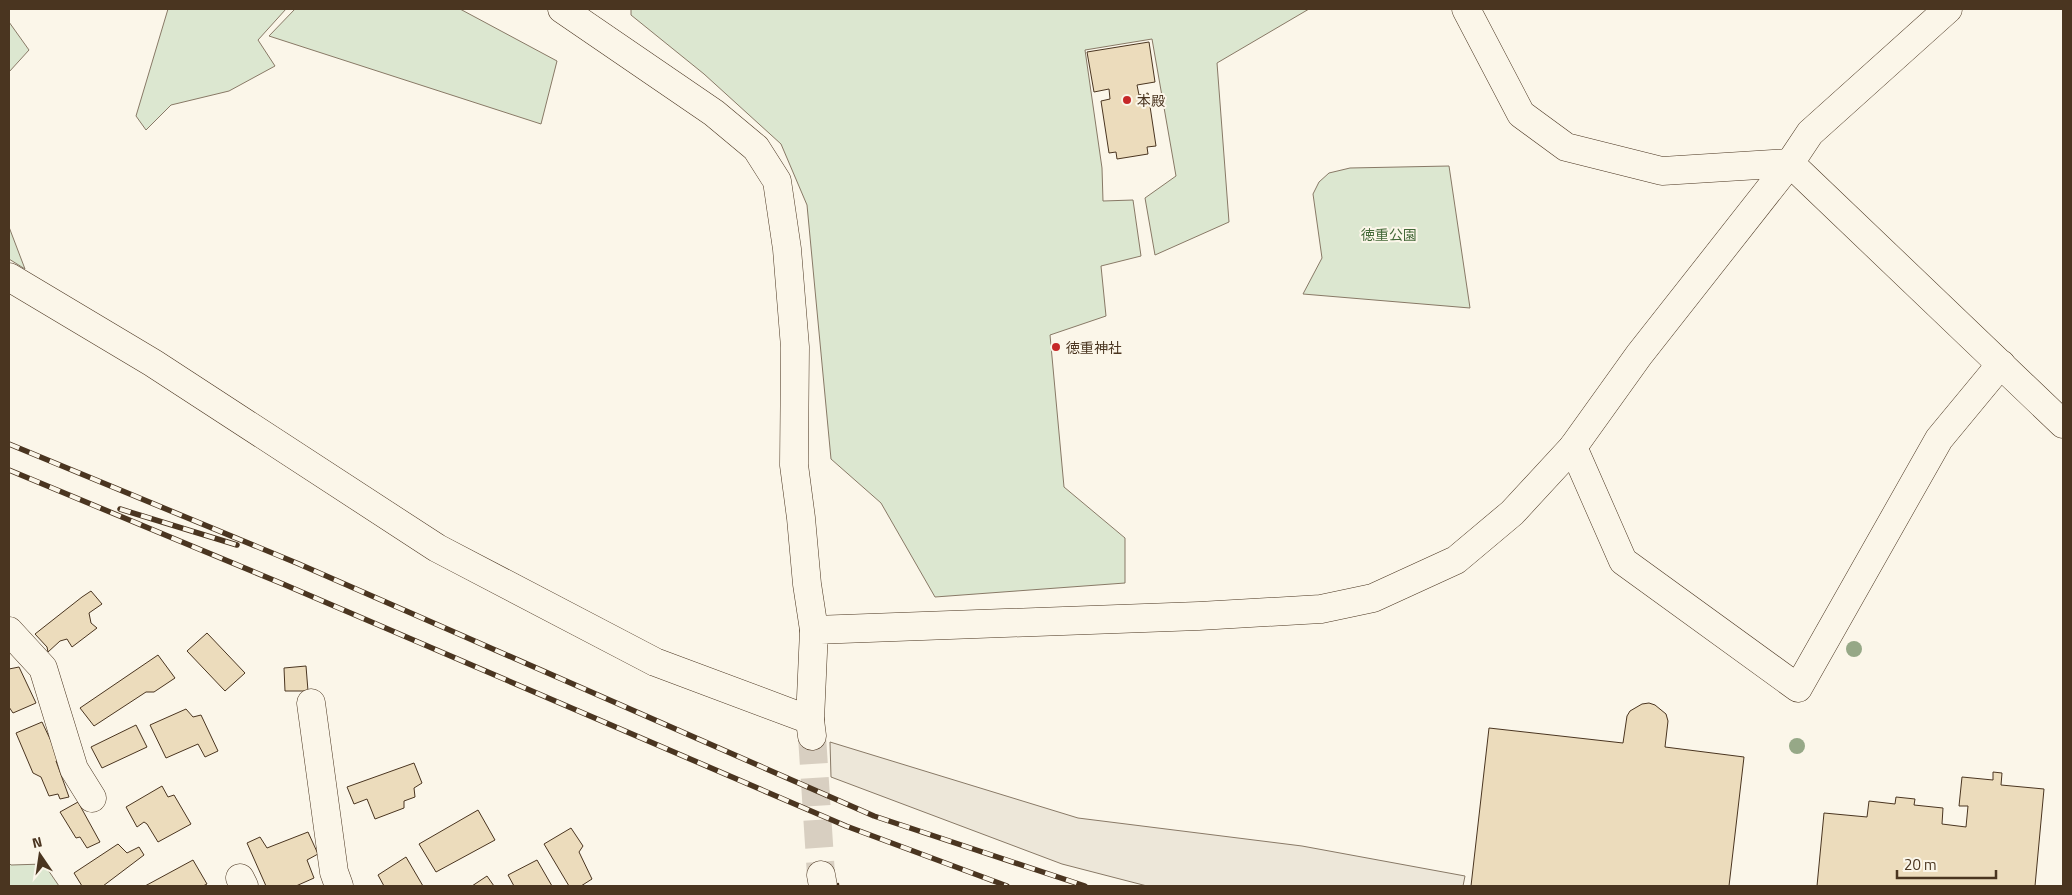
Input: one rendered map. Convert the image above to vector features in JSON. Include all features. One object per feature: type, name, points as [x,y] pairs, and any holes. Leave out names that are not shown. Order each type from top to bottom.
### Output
[{"type":"street","points":[[9,277],[153,363],[437,548],[655,662],[811,728],[814,630],[806,584],[802,518],[794,465],[795,347],[787,249],[777,182],[756,148],[714,113],[562,9]]},
{"type":"street","points":[[1466,9],[1521,114],[1566,147],[1662,171],[1790,163],[2063,424]]},
{"type":"street","points":[[814,630],[1200,616],[1321,609],[1373,598],[1456,560],[1512,513],[1573,447],[1639,355],[1790,163],[1810,133],[1948,9]]},
{"type":"street","points":[[1573,447],[1623,561],[1798,688],[1939,439],[2001,364]]},
{"type":"street","points":[[9,631],[43,668],[74,769],[92,798]]},
{"type":"street","points":[[311,703],[334,872],[339,886]]},
{"type":"green space","points":[[168,9],[286,9],[258,40],[275,66],[229,91],[171,105],[146,130],[136,116]]},
{"type":"green space","points":[[295,9],[460,9],[557,61],[541,124],[269,36]]},
{"type":"green space","points":[[631,9],[1309,9],[1217,63],[1229,222],[1155,255],[1145,198],[1176,176],[1152,39],[1085,50],[1102,168],[1103,201],[1133,200],[1141,256],[1101,266],[1106,316],[1050,335],[1064,487],[1125,538],[1125,583],[935,597],[881,503],[831,459],[807,205],[781,144],[704,74],[631,15]]},
{"type":"green space","points":[[9,22],[29,50],[9,72]]},
{"type":"green space","name":"徳重公園","points":[[1449,166],[1470,308],[1303,294],[1322,258],[1313,194],[1319,182],[1329,173],[1350,168]]},
{"type":"green space","points":[[9,227],[25,269],[9,259]]},
{"type":"green space","points":[[9,863],[11,865],[44,864],[59,886],[9,886]]},
{"type":"shaded area","points":[[830,742],[1078,818],[1302,846],[1465,876],[1463,886],[1147,886],[1062,864],[831,777]]},
{"type":"building","name":"本殿","points":[[1149,42],[1155,82],[1137,85],[1139,95],[1148,93],[1156,146],[1147,147],[1148,154],[1117,159],[1116,152],[1109,153],[1101,101],[1110,99],[1109,89],[1094,92],[1087,52]]},
{"type":"building","points":[[91,591],[102,604],[89,613],[91,623],[97,628],[72,647],[67,639],[60,641],[48,652],[47,647],[35,634]]},
{"type":"building","points":[[207,633],[245,673],[225,691],[187,651]]},
{"type":"building","points":[[158,655],[175,678],[154,692],[146,692],[94,726],[80,708]]},
{"type":"building","points":[[306,666],[308,691],[285,691],[284,668]]},
{"type":"building","points":[[19,667],[36,703],[13,713],[9,707],[9,669]]},
{"type":"building","points":[[1649,703],[1655,705],[1666,714],[1668,721],[1665,747],[1744,757],[1729,886],[1471,886],[1489,728],[1623,743],[1627,716],[1630,711],[1642,704]]},
{"type":"building","points":[[186,709],[193,717],[201,715],[218,751],[205,757],[198,744],[166,758],[150,725]]},
{"type":"building","points":[[42,722],[60,760],[56,761],[69,797],[60,799],[58,794],[49,796],[41,777],[33,773],[16,733]]},
{"type":"building","points":[[136,725],[147,747],[102,768],[91,747]]},
{"type":"building","points":[[414,763],[422,783],[414,788],[415,797],[404,801],[404,808],[375,819],[367,799],[354,804],[347,787]]},
{"type":"building","points":[[1993,772],[2002,773],[2001,785],[2044,789],[2035,886],[1817,886],[1824,813],[1867,817],[1869,801],[1895,804],[1896,797],[1915,799],[1914,805],[1943,808],[1942,824],[1966,827],[1968,806],[1959,806],[1962,777],[1993,780]]},
{"type":"building","points":[[162,786],[168,797],[174,795],[191,824],[158,842],[147,824],[144,822],[137,827],[126,807]]},
{"type":"building","points":[[78,802],[100,842],[87,848],[80,837],[76,838],[60,812]]},
{"type":"building","points":[[478,810],[495,840],[436,872],[419,844]]},
{"type":"building","points":[[571,828],[583,846],[579,852],[592,879],[581,886],[569,886],[544,844]]},
{"type":"building","points":[[308,832],[318,854],[307,860],[314,878],[296,886],[266,886],[247,843],[260,837],[267,848]]},
{"type":"building","points":[[118,844],[127,853],[139,847],[144,855],[103,886],[82,886],[74,873]]},
{"type":"building","points":[[406,857],[423,886],[384,886],[378,875]]},
{"type":"building","points":[[193,860],[207,884],[203,886],[145,886]]},
{"type":"building","points":[[537,860],[552,886],[514,886],[508,875]]},
{"type":"building","points":[[487,876],[494,886],[472,886]]},
{"type":"tunnel","points":[[812,736],[821,875]]},
{"type":"railway","points":[[9,444],[299,564],[874,816],[1085,886]]},
{"type":"railway","points":[[9,470],[283,584],[846,826],[1007,886]]},
{"type":"railway","points":[[120,509],[237,545]]},
{"type":"place","name":"本殿","points":[[1127,100]]},
{"type":"place","name":"徳重神社","points":[[1056,347]]}]
